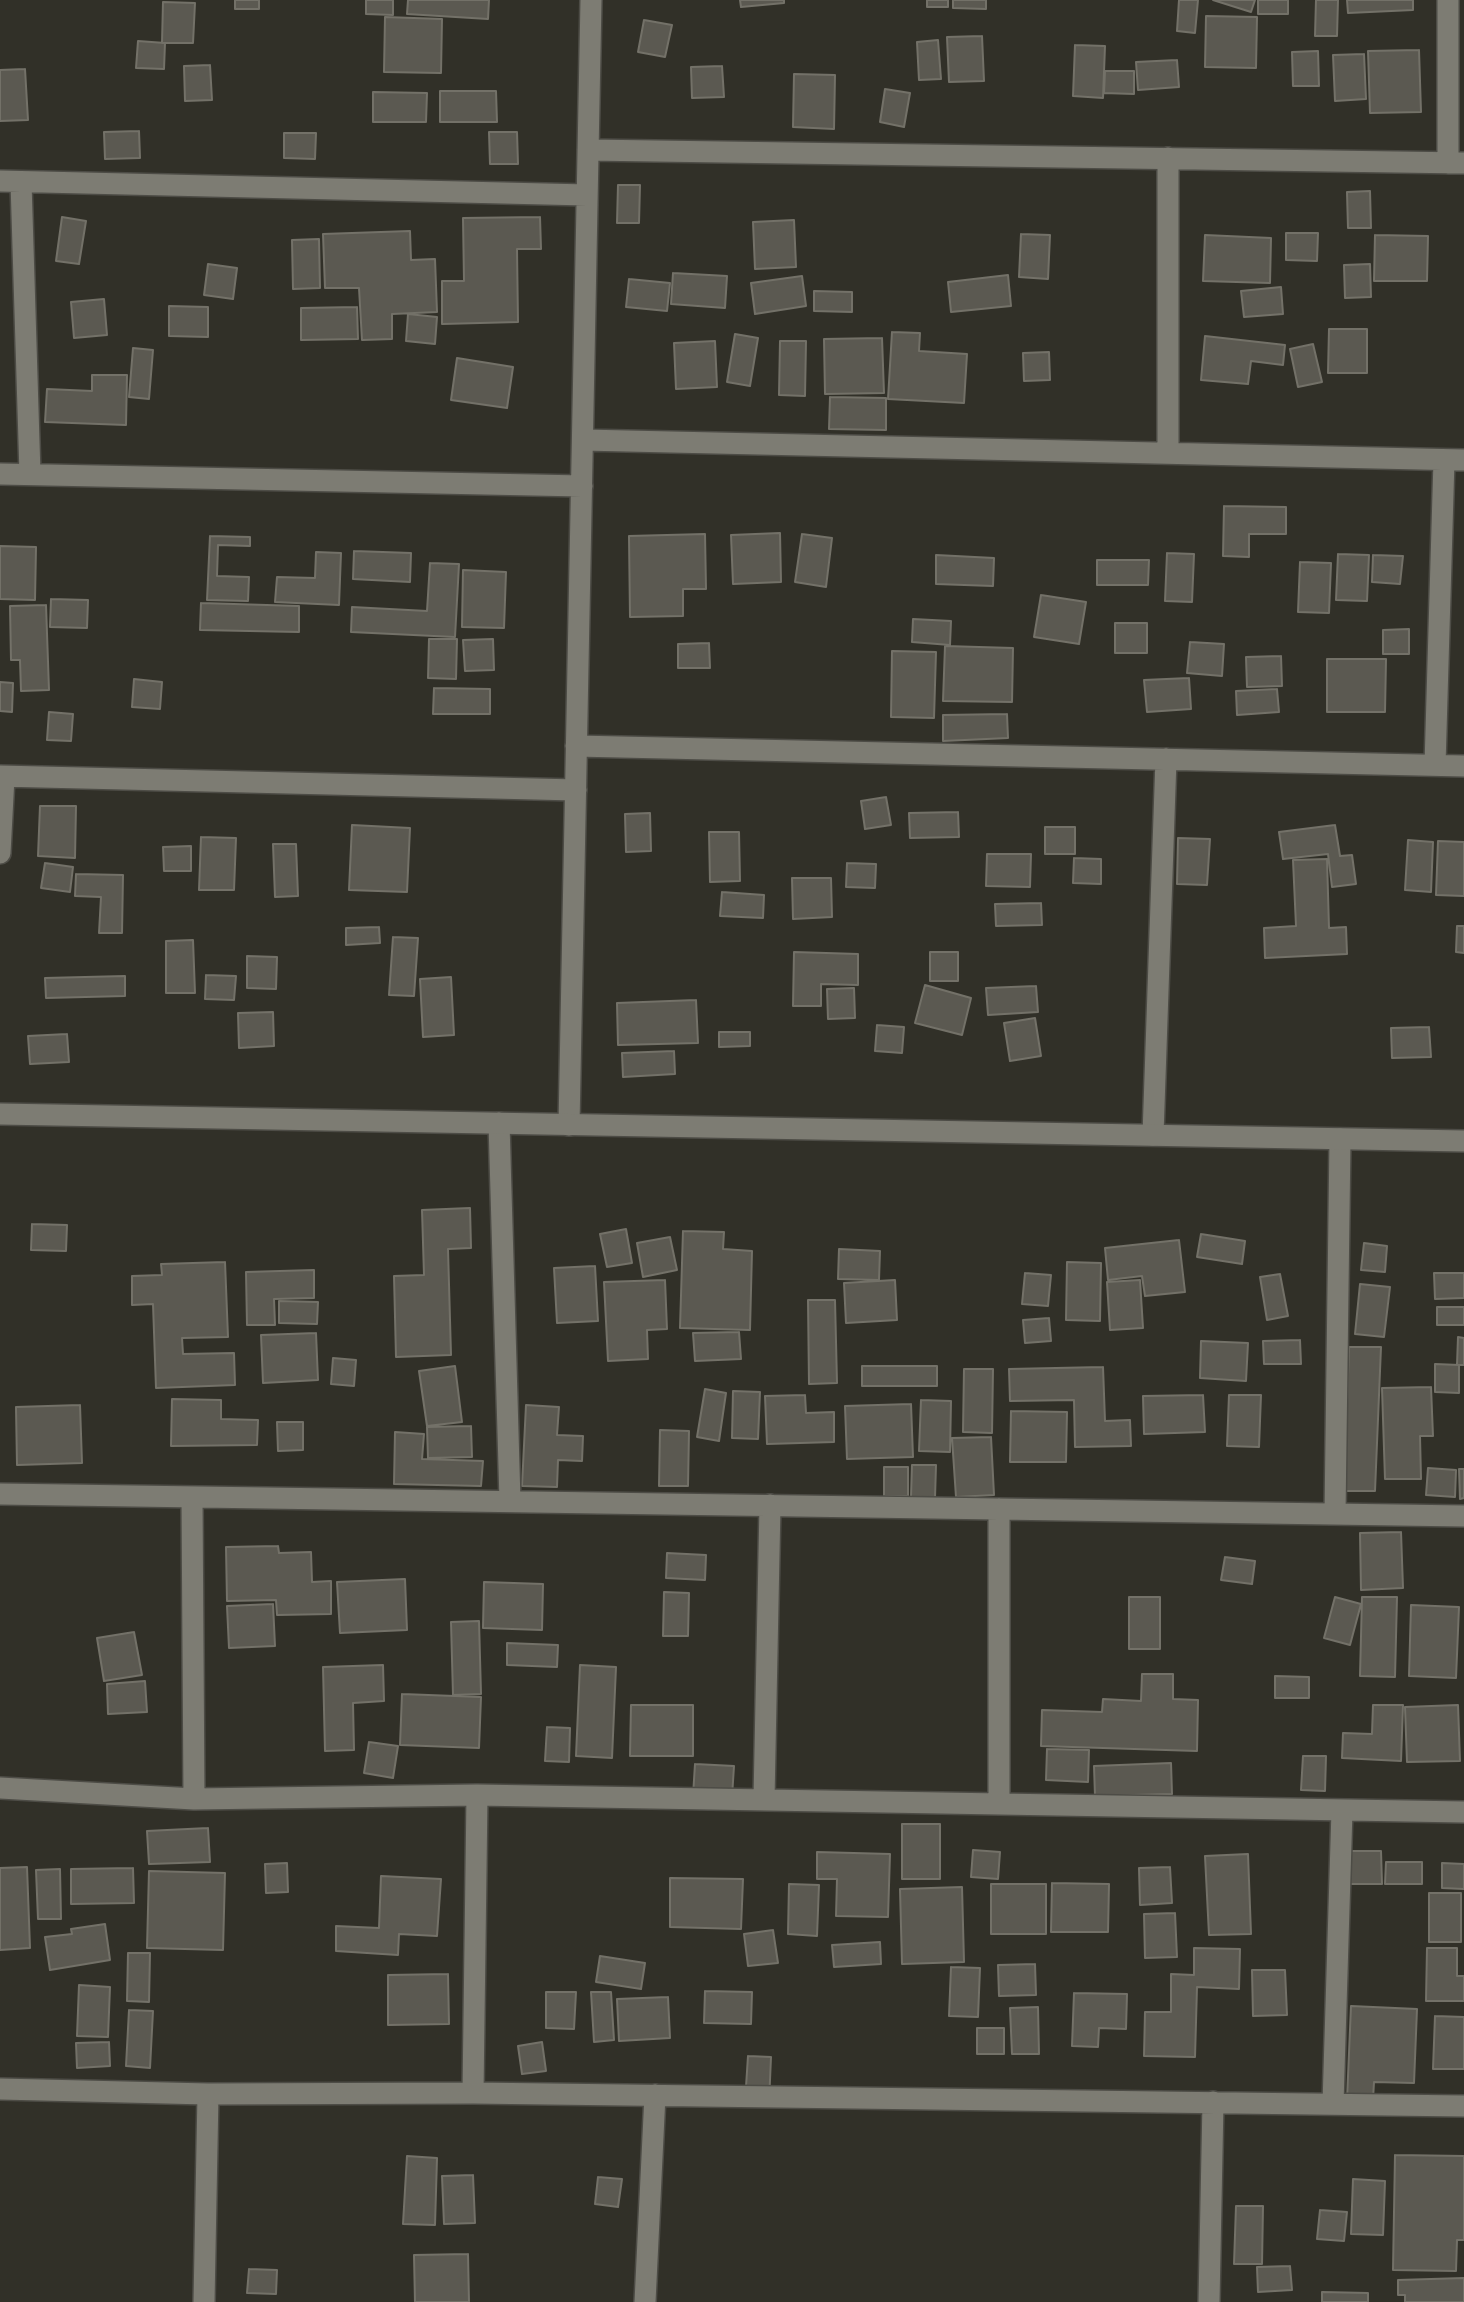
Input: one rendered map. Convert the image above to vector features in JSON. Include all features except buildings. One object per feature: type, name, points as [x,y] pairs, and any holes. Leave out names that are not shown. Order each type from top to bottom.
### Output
[{"type":"street","points":[[569,1125],[591,0]]},
{"type":"street","points":[[588,150],[1456,163],[1448,0]]},
{"type":"street","points":[[1168,158],[1168,453]]},
{"type":"street","points":[[30,474],[11,182],[587,195]]},
{"type":"street","points":[[583,440],[1454,460],[1435,765]]},
{"type":"street","points":[[0,474],[582,486]]},
{"type":"street","points":[[576,746],[1464,766]]},
{"type":"street","points":[[1153,1135],[1166,759]]},
{"type":"street","points":[[0,853],[2,776],[576,790]]},
{"type":"street","points":[[0,1114],[1464,1141]]},
{"type":"street","points":[[499,1123],[510,1501]]},
{"type":"street","points":[[1335,1514],[1340,1139]]},
{"type":"street","points":[[0,1494],[192,1499],[510,1501],[1464,1516]]},
{"type":"street","points":[[192,1499],[194,1799]]},
{"type":"street","points":[[764,1800],[770,1505]]},
{"type":"street","points":[[999,1509],[999,1804]]},
{"type":"street","points":[[0,1788],[194,1799],[477,1795],[1464,1812]]},
{"type":"street","points":[[473,2093],[477,1795]]},
{"type":"street","points":[[1333,2104],[1342,1810]]},
{"type":"street","points":[[0,2089],[208,2094],[473,2093],[1464,2106]]},
{"type":"street","points":[[204,2302],[208,2094]]},
{"type":"street","points":[[645,2302],[655,2095]]},
{"type":"street","points":[[1209,2302],[1213,2102]]}]
